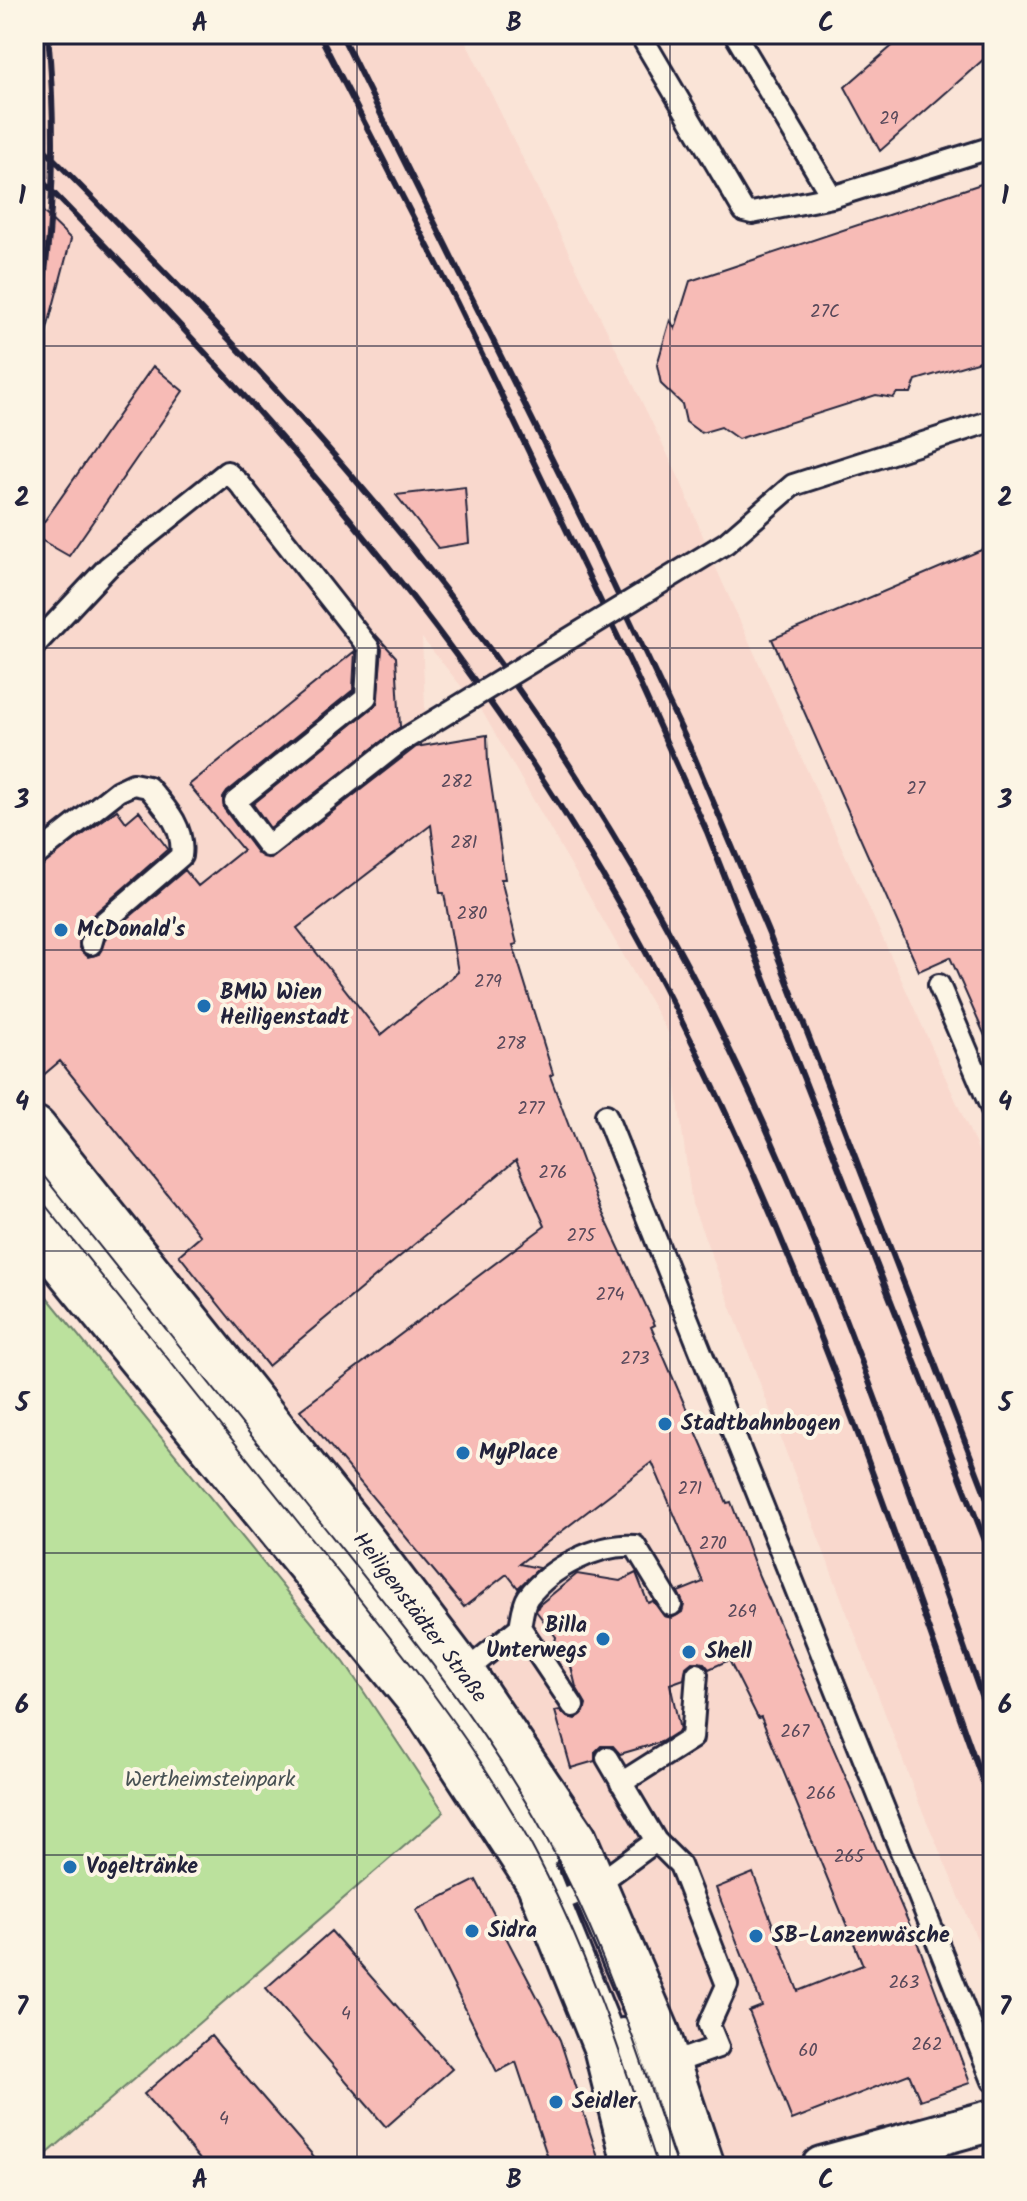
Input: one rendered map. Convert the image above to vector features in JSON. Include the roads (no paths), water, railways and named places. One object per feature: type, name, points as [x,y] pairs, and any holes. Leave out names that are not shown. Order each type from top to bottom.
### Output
[{"type":"main road","name":"Heiligenstädter Straße","points":[[34,1129],[366,1546],[443,1689]]},
{"type":"main road","name":"Heiligenstädter Straße","points":[[34,1227],[574,1839],[572,1904],[640,2075],[702,2167]]},
{"type":"main road","name":"Heiligenstädter Straße","points":[[636,2167],[640,2075]]},
{"type":"street","points":[[822,2167],[993,2120]]},
{"type":"lane","points":[[640,34],[739,208],[752,213],[832,197],[993,147]]},
{"type":"lane","points":[[735,34],[832,197]]},
{"type":"lane","points":[[34,646],[108,567],[227,472],[239,483],[369,648],[366,697],[235,802],[268,846],[400,742],[726,543],[793,485],[989,420]]},
{"type":"lane","points":[[34,857],[118,791],[133,784],[148,787],[176,824],[183,839],[181,856],[95,930],[91,944]]},
{"type":"lane","points":[[939,985],[993,1112]]},
{"type":"lane","points":[[606,1115],[993,2081]]},
{"type":"lane","points":[[34,1178],[443,1689],[520,1627],[526,1599],[559,1570],[612,1544],[635,1546],[671,1605]]},
{"type":"lane","points":[[520,1627],[573,1706]]},
{"type":"lane","points":[[621,1783],[692,1738],[697,1674]]},
{"type":"lane","points":[[607,1758],[656,1841],[680,1865],[727,1985],[709,2025],[718,2047],[640,2075]]},
{"type":"lane","points":[[572,1904],[656,1841]]},
{"type":"lane","points":[[616,2016],[640,2075],[667,2167]]},
{"type":"tram line","points":[[34,1164],[409,1633],[494,1752],[545,1836],[585,1916],[618,1998],[677,2167]]},
{"type":"tram line","points":[[34,1191],[395,1644],[479,1759],[529,1841],[568,1920],[616,2042],[658,2167]]},
{"type":"railway","points":[[34,337],[46,262],[52,186],[53,110],[48,34]]},
{"type":"railway","points":[[319,34],[456,301],[630,662],[707,832],[993,1561]]},
{"type":"railway","points":[[341,34],[595,546],[694,756],[771,939],[993,1514]]},
{"type":"railway","points":[[34,139],[240,351],[400,533],[518,688],[623,852],[708,1006],[801,1208],[881,1415],[993,1729]]},
{"type":"railway","points":[[34,173],[191,337],[340,507],[479,686],[543,779],[603,876],[664,987],[772,1217],[865,1452],[993,1810]]},
{"type":"place","name":"McDonald's","points":[[61,930]]},
{"type":"place","name":"BMW Wien Heiligenstadt","points":[[204,1006]]},
{"type":"place","name":"Stadtbahnbogen","points":[[665,1424]]},
{"type":"place","name":"MyPlace","points":[[463,1453]]},
{"type":"place","name":"Billa Unterwegs","points":[[603,1639]]},
{"type":"place","name":"Shell","points":[[689,1652]]},
{"type":"place","name":"Vogeltränke","points":[[70,1867]]},
{"type":"place","name":"Sidra","points":[[472,1931]]},
{"type":"place","name":"SB-Lanzenwäsche","points":[[756,1936]]},
{"type":"place","name":"Seidler","points":[[556,2102]]},
{"type":"park label","name":"Wertheimsteinpark","points":[[210,1780]]}]
